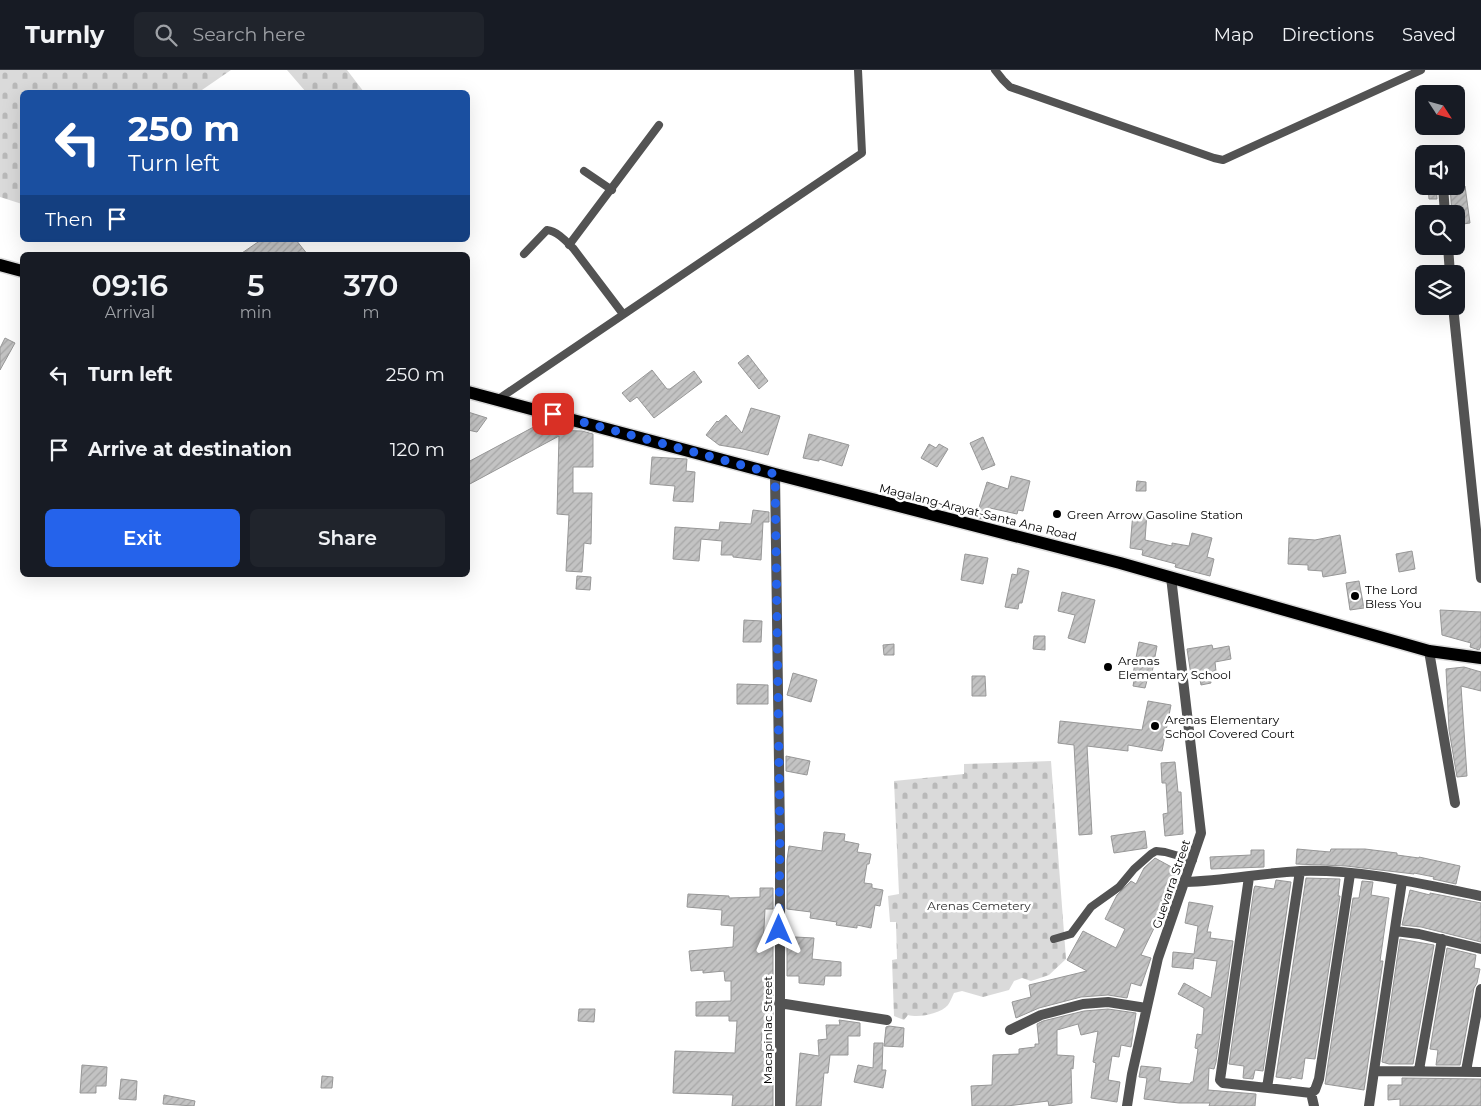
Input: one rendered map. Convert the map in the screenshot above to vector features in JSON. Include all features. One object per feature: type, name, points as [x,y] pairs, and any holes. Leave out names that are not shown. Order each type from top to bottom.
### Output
[{"type":"main road","points":[[0,265],[20,270]]},
{"type":"main road","name":"Magalang-Arayat-Santa Ana Road","points":[[470,393],[1171,577],[1429,652],[1481,658]]},
{"type":"street","points":[[1454,315],[1481,578]]},
{"type":"street","name":"Macapinlac Street","points":[[775,474],[780,836],[780,1106]]},
{"type":"street","name":"Guevarra Street","points":[[1127,1106],[1132,1074],[1158,958],[1186,882],[1201,833],[1171,577]]},
{"type":"street","points":[[1429,652],[1455,803]]},
{"type":"street","points":[[1186,882],[1214,881],[1300,871],[1350,874],[1402,881],[1481,896]]},
{"type":"street","points":[[1267,1088],[1300,871]]},
{"type":"street","points":[[1249,877],[1220,1080],[1223,1083],[1311,1093],[1315,1090],[1319,1079],[1350,874]]},
{"type":"street","points":[[1369,1106],[1402,881]]},
{"type":"street","points":[[1395,931],[1442,939],[1481,949]]},
{"type":"street","points":[[1419,1070],[1442,939]]},
{"type":"street","points":[[1466,1071],[1481,989]]},
{"type":"street","points":[[1010,1030],[1041,1015],[1083,1004],[1108,1002],[1146,1008]]},
{"type":"street","points":[[779,1003],[887,1020]]},
{"type":"street","points":[[1374,1071],[1481,1072]]},
{"type":"street","points":[[1311,1093],[1314,1106]]},
{"type":"lane","points":[[497,400],[862,153],[858,70]]},
{"type":"lane","points":[[995,70],[1010,87],[1223,160],[1421,70]]},
{"type":"lane","points":[[570,245],[659,126]]},
{"type":"lane","points":[[584,171],[612,190]]},
{"type":"lane","points":[[524,254],[547,230],[551,230],[570,245],[623,314]]},
{"type":"lane","points":[[1054,939],[1071,934],[1091,907],[1119,887],[1156,851],[1192,860]]},
{"type":"green space","points":[[0,70],[231,70],[202,90],[20,90],[20,203],[0,197]]},
{"type":"green space","points":[[287,70],[347,70],[362,90],[304,90]]},
{"type":"green space","name":"Arenas Cemetery","points":[[1051,761],[1066,959],[1049,975],[1031,981],[1022,978],[1014,981],[1009,990],[983,997],[962,991],[954,993],[948,1005],[935,1013],[918,1016],[908,1015],[904,1020],[894,1016],[892,960],[897,959],[896,922],[890,922],[888,896],[899,894],[894,781],[964,774],[964,764]]},
{"type":"building","points":[[1465,186],[1470,223],[1465,224],[1465,205],[1451,205],[1451,195],[1465,195]]},
{"type":"building","points":[[1429,195],[1437,195],[1437,199],[1429,199]]},
{"type":"building","points":[[258,242],[298,242],[306,252],[243,252]]},
{"type":"building","points":[[5,338],[15,343],[0,370],[0,348]]},
{"type":"building","points":[[748,355],[768,381],[759,389],[738,363]]},
{"type":"building","points":[[652,370],[667,389],[670,389],[694,371],[702,382],[654,418],[637,397],[630,402],[622,393]]},
{"type":"building","points":[[751,408],[780,416],[768,455],[719,445],[706,435],[717,421],[726,415],[742,433]]},
{"type":"building","points":[[470,413],[487,418],[477,432],[470,430]]},
{"type":"building","points":[[543,422],[548,430],[582,431],[593,434],[593,467],[573,467],[573,493],[592,493],[591,544],[584,543],[582,572],[566,571],[569,515],[557,514],[559,436],[470,484],[470,461]]},
{"type":"building","points":[[809,434],[849,445],[842,466],[819,459],[819,461],[803,458]]},
{"type":"building","points":[[983,437],[995,465],[982,470],[970,443]]},
{"type":"building","points":[[929,444],[936,448],[939,444],[948,449],[937,467],[921,458]]},
{"type":"building","points":[[652,457],[687,459],[686,471],[695,472],[693,502],[673,501],[675,486],[650,484]]},
{"type":"building","points":[[1011,476],[1030,481],[1023,511],[1018,510],[1017,514],[990,508],[986,520],[976,517],[987,482],[1008,489]]},
{"type":"building","points":[[1137,481],[1146,482],[1146,491],[1136,491]]},
{"type":"building","points":[[753,510],[769,512],[769,522],[763,522],[761,560],[721,555],[722,541],[701,539],[699,561],[673,559],[675,527],[719,530],[720,522],[751,524]]},
{"type":"building","points":[[1133,512],[1147,513],[1145,540],[1172,546],[1172,543],[1189,546],[1192,533],[1212,538],[1207,557],[1214,559],[1210,576],[1175,567],[1176,564],[1142,555],[1143,550],[1130,548]]},
{"type":"building","points":[[1340,535],[1346,573],[1323,577],[1322,571],[1308,570],[1308,565],[1288,564],[1289,538],[1315,540]]},
{"type":"building","points":[[1412,551],[1415,569],[1399,572],[1396,554]]},
{"type":"building","points":[[965,554],[988,558],[983,584],[961,580]]},
{"type":"building","points":[[1018,568],[1029,571],[1022,603],[1019,603],[1018,609],[1005,607],[1012,574],[1017,575]]},
{"type":"building","points":[[577,576],[591,577],[590,590],[576,589]]},
{"type":"building","name":"The Lord Bless You","points":[[1359,581],[1364,608],[1350,610],[1346,583]]},
{"type":"building","points":[[1062,592],[1095,600],[1085,643],[1068,638],[1075,615],[1058,611]]},
{"type":"building","points":[[1440,610],[1481,612],[1481,646],[1479,650],[1470,647],[1471,643],[1442,635]]},
{"type":"building","points":[[744,620],[762,621],[761,642],[743,642]]},
{"type":"building","points":[[1034,636],[1045,636],[1045,650],[1033,649]]},
{"type":"building","points":[[1139,642],[1157,646],[1151,678],[1148,677],[1145,688],[1133,686],[1135,675],[1133,674]]},
{"type":"building","points":[[894,644],[894,655],[884,655],[883,645]]},
{"type":"building","points":[[1212,645],[1213,649],[1229,646],[1231,659],[1215,662],[1216,671],[1209,672],[1211,683],[1201,685],[1199,674],[1191,675],[1187,649]]},
{"type":"building","points":[[1464,667],[1481,672],[1481,691],[1461,686],[1467,776],[1457,777],[1449,730],[1446,669]]},
{"type":"building","points":[[793,673],[817,680],[811,702],[787,695]]},
{"type":"building","points":[[972,676],[985,676],[986,696],[972,696]]},
{"type":"building","points":[[737,684],[768,685],[768,704],[737,704]]},
{"type":"building","points":[[1148,701],[1171,705],[1162,751],[1128,745],[1128,751],[1087,746],[1092,834],[1079,835],[1074,745],[1058,743],[1060,721],[1142,730]]},
{"type":"building","points":[[786,756],[810,761],[807,775],[786,771]]},
{"type":"building","points":[[1175,762],[1178,792],[1181,792],[1183,834],[1165,836],[1163,814],[1168,813],[1166,783],[1162,783],[1161,763]]},
{"type":"building","points":[[1145,831],[1147,848],[1114,853],[1111,836]]},
{"type":"building","points":[[824,832],[845,834],[844,841],[859,844],[857,852],[871,854],[869,864],[867,864],[864,883],[872,884],[872,888],[883,890],[880,906],[875,905],[871,928],[857,925],[857,928],[836,925],[837,922],[810,918],[811,912],[787,909],[787,860],[789,846],[822,851]]},
{"type":"building","points":[[1297,849],[1330,852],[1331,849],[1365,849],[1397,853],[1397,855],[1419,857],[1460,866],[1456,884],[1414,873],[1346,866],[1296,864]]},
{"type":"building","points":[[1251,850],[1264,850],[1264,867],[1211,869],[1210,857],[1251,855]]},
{"type":"building","points":[[1155,858],[1177,870],[1161,900],[1167,903],[1161,912],[1166,914],[1164,920],[1160,926],[1156,924],[1141,955],[1151,958],[1141,986],[1131,983],[1127,998],[1108,995],[1081,997],[1039,1008],[1016,1018],[1012,1002],[1031,997],[1029,985],[1087,971],[1067,960],[1083,931],[1116,948],[1125,929],[1105,919],[1117,895],[1131,881],[1136,884],[1144,868]]},
{"type":"building","points":[[1306,878],[1340,879],[1338,896],[1340,896],[1315,1059],[1305,1058],[1302,1079],[1291,1077],[1291,1079],[1276,1077]]},
{"type":"building","points":[[1276,880],[1291,882],[1263,1071],[1255,1070],[1253,1079],[1243,1078],[1244,1066],[1229,1064],[1254,889],[1255,886],[1274,889]]},
{"type":"building","points":[[1362,881],[1373,882],[1371,895],[1389,898],[1380,961],[1383,961],[1364,1090],[1325,1084],[1353,898],[1359,898]]},
{"type":"building","points":[[760,888],[773,888],[773,909],[765,909],[763,947],[773,946],[773,1028],[762,1029],[761,1051],[767,1052],[766,1062],[773,1062],[773,1106],[732,1106],[733,1095],[673,1093],[675,1051],[735,1053],[737,1021],[729,1021],[729,1016],[696,1016],[696,1002],[731,1001],[731,981],[725,981],[724,971],[703,973],[703,970],[691,971],[689,951],[733,947],[734,926],[721,925],[722,910],[687,907],[688,894],[729,896],[729,898],[760,897]]},
{"type":"building","points":[[1410,890],[1481,903],[1481,942],[1421,927],[1402,925]]},
{"type":"building","points":[[1189,902],[1213,906],[1207,932],[1211,932],[1210,938],[1233,941],[1216,1062],[1214,1069],[1209,1068],[1208,1090],[1256,1094],[1255,1106],[1209,1106],[1210,1103],[1179,1103],[1144,1099],[1147,1078],[1139,1077],[1141,1066],[1161,1068],[1159,1081],[1190,1084],[1193,1082],[1198,1049],[1195,1048],[1197,1034],[1202,1035],[1204,1008],[1178,994],[1184,983],[1211,998],[1217,961],[1194,958],[1193,969],[1172,967],[1173,952],[1194,954],[1198,926],[1185,923]]},
{"type":"building","points":[[795,937],[814,938],[812,959],[841,962],[841,976],[825,976],[824,985],[799,983],[799,976],[787,976],[787,946],[789,946],[789,940],[795,941]]},
{"type":"building","points":[[1400,939],[1434,945],[1413,1064],[1389,1064],[1382,1062]]},
{"type":"building","points":[[1447,948],[1476,955],[1474,968],[1480,969],[1474,988],[1460,1065],[1436,1065],[1438,1050],[1430,1049]]},
{"type":"building","points":[[579,1009],[595,1009],[594,1022],[578,1021]]},
{"type":"building","points":[[1108,1009],[1136,1013],[1131,1047],[1121,1045],[1119,1057],[1112,1056],[1108,1080],[1120,1082],[1117,1102],[1091,1098],[1096,1063],[1093,1062],[1098,1031],[1081,1035],[1078,1024],[1057,1030],[1057,1055],[1074,1056],[1073,1069],[1071,1068],[1072,1103],[1049,1106],[1048,1101],[1007,1106],[972,1106],[971,1086],[992,1085],[993,1055],[1019,1054],[1019,1049],[1035,1047],[1035,1044],[1039,1044],[1037,1024],[1043,1021],[1084,1011]]},
{"type":"building","points":[[839,1020],[860,1023],[860,1036],[848,1036],[848,1055],[830,1055],[828,1073],[824,1073],[821,1106],[796,1106],[800,1053],[819,1056],[818,1040],[827,1039],[826,1025],[840,1025]]},
{"type":"building","points":[[886,1027],[904,1028],[903,1047],[884,1046]]},
{"type":"building","points":[[874,1043],[883,1043],[882,1070],[886,1070],[883,1088],[854,1082],[858,1065],[873,1068]]},
{"type":"building","points":[[82,1065],[107,1067],[106,1086],[96,1086],[96,1093],[80,1093]]},
{"type":"building","points":[[322,1076],[333,1077],[332,1088],[321,1088]]},
{"type":"building","points":[[1402,1078],[1481,1079],[1481,1106],[1400,1106],[1400,1099],[1388,1100],[1388,1085],[1402,1085]]},
{"type":"building","points":[[121,1079],[137,1081],[136,1100],[119,1099]]},
{"type":"building","points":[[164,1095],[195,1101],[194,1106],[163,1104]]},
{"type":"place","name":"Green Arrow Gasoline Station","points":[[1057,514]]},
{"type":"place","name":"The Lord Bless You","points":[[1355,596]]},
{"type":"place","name":"Arenas Elementary School","points":[[1108,667]]},
{"type":"place","name":"Arenas Elementary School Covered Court","points":[[1155,726]]},
{"type":"route","points":[[553,414],[775,474],[780,836],[779,930]]}]
